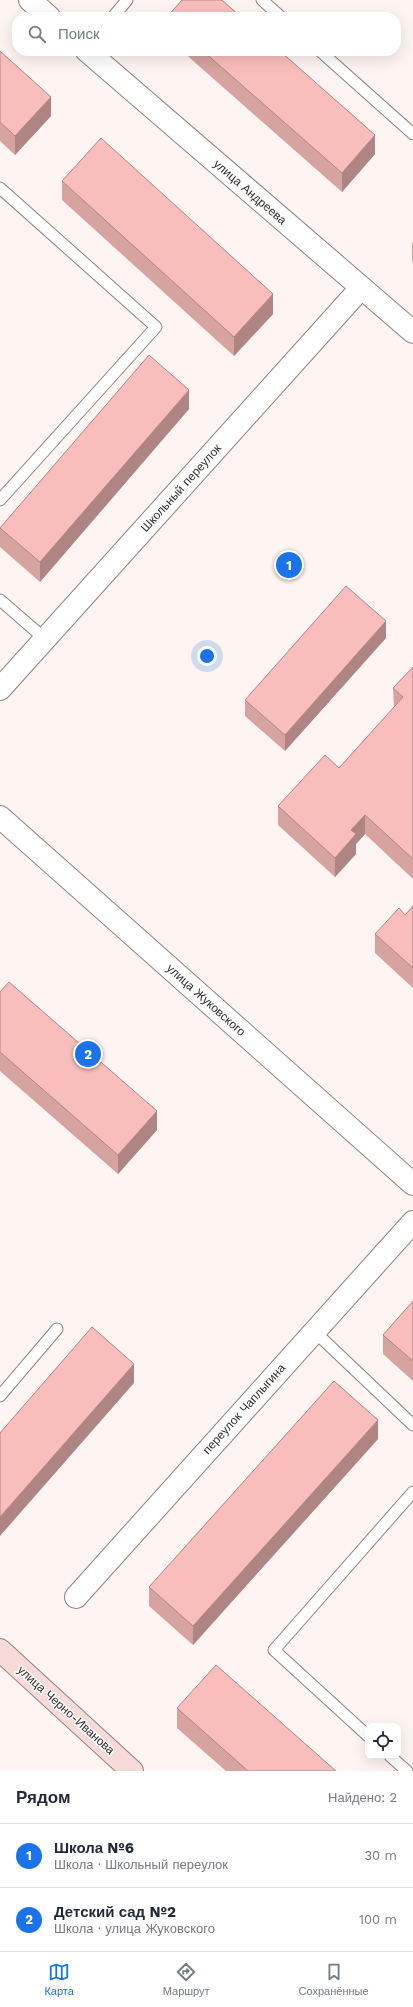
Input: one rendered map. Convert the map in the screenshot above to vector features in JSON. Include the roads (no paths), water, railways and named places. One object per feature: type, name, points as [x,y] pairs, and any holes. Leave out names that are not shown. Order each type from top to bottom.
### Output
[{"type":"main road","name":"улица Черно-Иванова","points":[[0,1650],[132,1771]]},
{"type":"street","points":[[30,0],[43,12]]},
{"type":"street","name":"улица Андреева","points":[[93,56],[413,332]]},
{"type":"street","name":"Школьный переулок","points":[[0,689],[361,288]]},
{"type":"street","name":"улица Жуковского","points":[[0,817],[413,1184]]},
{"type":"street","name":"переулок Чаплыгина","points":[[76,1597],[413,1222]]},
{"type":"lane","points":[[117,12],[127,0]]},
{"type":"lane","points":[[262,0],[275,12]]},
{"type":"lane","points":[[326,56],[413,134]]},
{"type":"lane","points":[[0,188],[156,327],[0,500]]},
{"type":"lane","points":[[0,600],[45,639]]},
{"type":"lane","points":[[0,1396],[57,1329]]},
{"type":"lane","points":[[314,1332],[413,1425]]},
{"type":"lane","points":[[365,1733],[274,1650],[413,1492]]},
{"type":"lane","points":[[393,1759],[407,1771]]},
{"type":"place","name":"Школа №6","points":[[289,565]]},
{"type":"place","name":"Детский сад №2","points":[[88,1054]]}]
